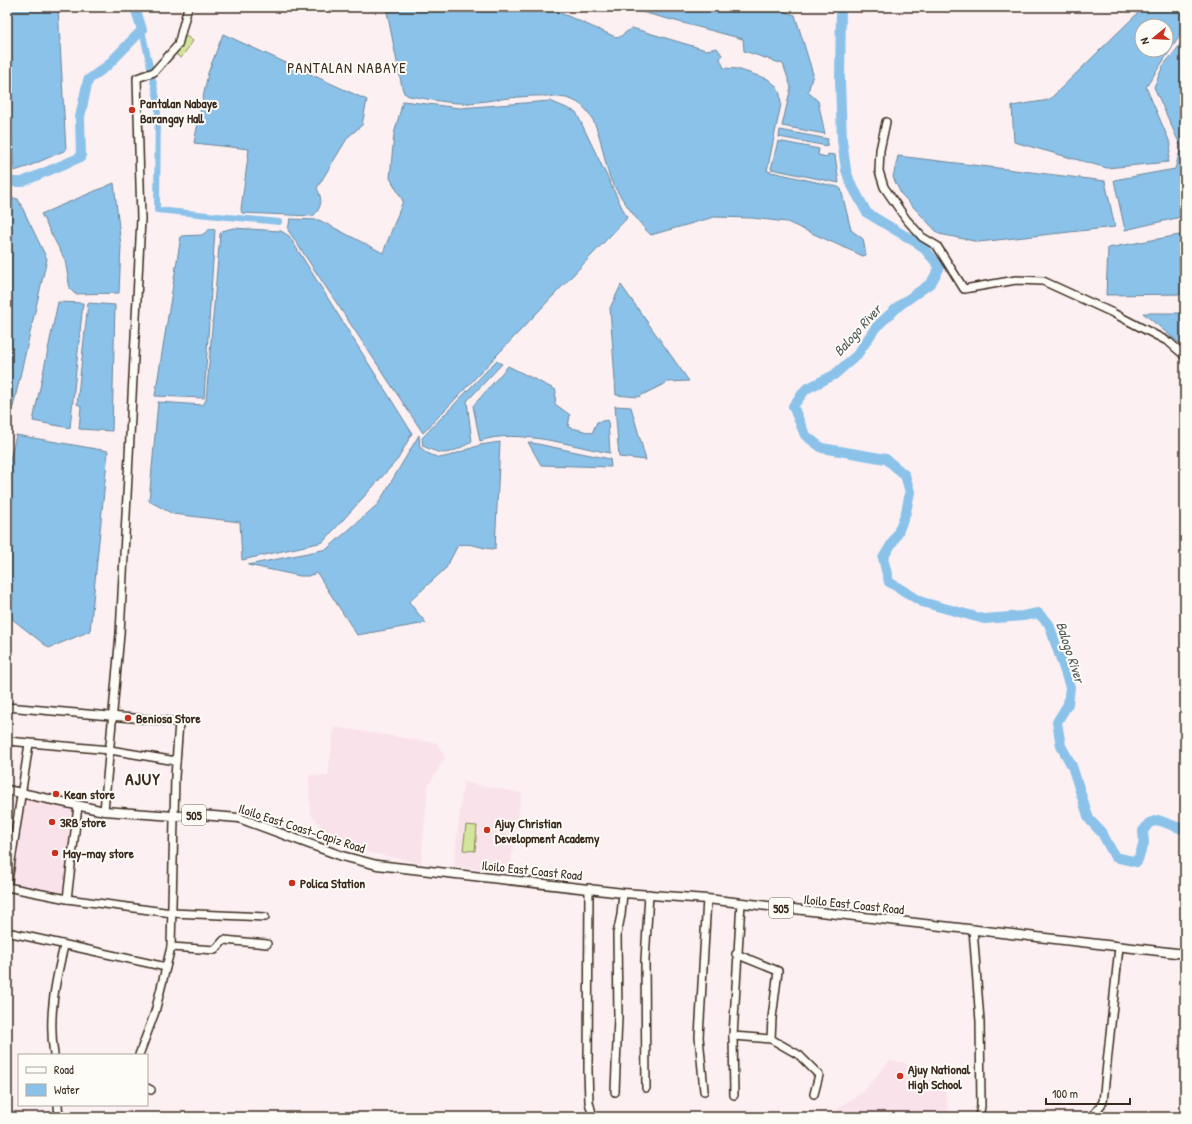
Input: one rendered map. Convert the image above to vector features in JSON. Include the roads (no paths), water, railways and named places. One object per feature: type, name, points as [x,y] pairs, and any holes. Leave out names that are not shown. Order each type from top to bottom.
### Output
[{"type":"main road","name":"Iloilo East Coast-Capiz Road","points":[[7,790],[104,812],[174,816],[201,815],[239,818],[342,856],[377,865]]},
{"type":"main road","name":"Iloilo East Coast Road","points":[[377,865],[623,893],[707,899],[1185,954]]},
{"type":"street","points":[[104,812],[120,634],[141,219],[137,78],[154,72],[178,44],[188,7]]},
{"type":"street","points":[[886,122],[880,150],[879,171],[884,187],[906,219],[922,237],[937,246],[964,289],[1016,280],[1043,281],[1113,313],[1169,342],[1185,356]]},
{"type":"street","points":[[7,707],[179,722],[174,816],[172,947],[155,1012],[139,1054]]},
{"type":"street","points":[[7,741],[110,750],[176,761]]},
{"type":"street","points":[[29,744],[20,793],[7,887],[66,899],[172,913],[265,917]]},
{"type":"street","points":[[66,899],[78,806]]},
{"type":"street","points":[[589,888],[588,1071],[589,1102],[593,1117]]},
{"type":"street","points":[[616,1092],[618,1017],[617,934],[622,915],[623,893]]},
{"type":"street","points":[[646,1088],[645,960],[649,894]]},
{"type":"street","points":[[704,1091],[699,1037],[707,899]]},
{"type":"street","points":[[734,1095],[733,1036],[736,954],[741,903]]},
{"type":"street","points":[[972,929],[980,1021],[981,1106],[978,1117]]},
{"type":"street","points":[[7,932],[64,946],[166,967]]},
{"type":"street","points":[[172,947],[215,950],[224,940],[267,944]]},
{"type":"street","points":[[54,1054],[52,1042],[53,991],[64,946]]},
{"type":"street","points":[[1092,1117],[1103,1102],[1119,947]]},
{"type":"street","points":[[736,954],[778,971],[771,1039]]},
{"type":"street","points":[[733,1036],[771,1039],[799,1055],[819,1075],[814,1094]]},
{"type":"street","points":[[58,1106],[59,1117]]},
{"type":"water","points":[[11,7],[58,7],[66,150],[14,171],[7,68],[8,27]]},
{"type":"water","points":[[386,7],[547,7],[618,38],[632,28],[706,50],[717,48],[722,55],[720,59],[724,68],[737,69],[768,79],[776,86],[780,94],[781,104],[767,171],[838,187],[841,189],[851,230],[863,239],[866,255],[863,256],[787,222],[752,218],[714,217],[651,235],[622,199],[610,178],[601,142],[593,119],[578,103],[566,98],[554,96],[530,96],[469,103],[454,103],[409,96],[404,93]]},
{"type":"water","points":[[623,7],[770,7],[795,15],[813,74],[808,92],[818,101],[825,134],[782,126],[791,87],[783,64],[744,51],[743,39]]},
{"type":"water","points":[[1144,7],[1185,7],[1185,28],[1174,45],[1174,18],[1134,18],[1134,58],[1165,58],[1146,87],[1171,145],[1168,162],[1107,168],[1014,142],[1012,106],[1049,100]]},
{"type":"water","points":[[223,34],[367,100],[362,125],[348,137],[317,188],[321,202],[319,209],[313,216],[242,213],[241,209],[249,149],[194,143],[208,73]]},
{"type":"water","points":[[1185,39],[1185,216],[1125,230],[1114,180],[1175,169],[1181,147],[1154,87],[1163,66],[1170,58],[1174,58],[1174,52]]},
{"type":"water","points":[[403,101],[460,108],[550,101],[576,112],[627,218],[423,433],[288,230],[290,219],[319,220],[383,253],[403,201],[390,178],[394,134]]},
{"type":"water","points":[[780,130],[828,139],[827,146],[779,137]]},
{"type":"water","points":[[778,141],[819,149],[818,155],[827,157],[828,154],[835,155],[839,183],[771,169]]},
{"type":"water","points":[[898,156],[1105,181],[1115,227],[979,242],[939,234],[901,194],[893,177]]},
{"type":"water","points":[[114,183],[121,246],[119,293],[75,294],[70,289],[65,260],[41,214]]},
{"type":"water","points":[[7,197],[18,199],[47,259],[13,407],[7,407]]},
{"type":"water","points":[[233,228],[281,231],[289,236],[412,433],[398,459],[323,542],[242,560],[240,522],[173,514],[149,501],[158,402],[203,405],[206,400],[220,234],[222,231]]},
{"type":"water","points":[[210,229],[215,230],[204,398],[155,396],[181,236],[202,235]]},
{"type":"water","points":[[1185,234],[1185,294],[1106,295],[1108,248]]},
{"type":"water","points":[[621,285],[689,381],[668,382],[638,397],[616,395],[610,308]]},
{"type":"water","points":[[58,302],[83,303],[70,428],[33,421]]},
{"type":"water","points":[[88,303],[115,305],[112,431],[79,429],[81,406],[77,404]]},
{"type":"water","points":[[1143,313],[1185,313],[1185,348]]},
{"type":"water","points":[[496,361],[502,364],[467,401],[472,442],[448,453],[438,452],[423,446],[422,438]]},
{"type":"water","points":[[508,366],[556,390],[555,404],[570,415],[568,427],[592,433],[597,422],[608,420],[610,453],[527,437],[495,437],[480,441],[473,406]]},
{"type":"water","points":[[615,406],[631,407],[646,460],[619,457]]},
{"type":"water","points":[[16,435],[108,451],[90,631],[49,648],[7,615],[7,472]]},
{"type":"water","points":[[419,435],[420,447],[427,453],[439,458],[480,445],[500,442],[495,549],[468,544],[458,545],[446,568],[409,602],[426,623],[357,635],[317,573],[308,576],[300,576],[248,565],[327,549],[378,504]]},
{"type":"water","points":[[528,442],[610,459],[611,467],[541,465]]},
{"type":"waterway","points":[[7,182],[22,182],[81,157],[80,117],[88,80],[107,66],[142,30],[135,7]]},
{"type":"waterway","name":"Balogo River","points":[[841,7],[840,81],[842,140],[846,170],[850,182],[867,213],[922,246],[940,267],[931,283],[900,305],[876,327],[857,355],[834,375],[806,389],[793,406],[805,435],[822,448],[886,459],[905,475],[910,492],[906,512],[897,535],[883,558],[889,582],[922,602],[984,619],[1023,616],[1038,613],[1049,624],[1070,687],[1068,704],[1057,722],[1061,746],[1072,766],[1089,819],[1102,833],[1115,857],[1137,862],[1144,843],[1143,831],[1149,823],[1158,820],[1185,830]]},
{"type":"waterway","points":[[142,30],[158,103],[157,210],[279,222]]},
{"type":"place","name":"Pantalan Nabaye Barangay Hall","points":[[132,110]]},
{"type":"place","name":"Beniosa Store","points":[[128,718]]},
{"type":"place","name":"Kean store","points":[[56,794]]},
{"type":"place","name":"3RB store","points":[[52,822]]},
{"type":"place","name":"Ajuy Christian Development Academy","points":[[487,830]]},
{"type":"place","name":"May-may store","points":[[55,853]]},
{"type":"place","name":"Polica Station","points":[[292,883]]},
{"type":"place","name":"Ajuy National High School","points":[[900,1076]]},
{"type":"district","name":"PANTALAN NABAYE","points":[[347,67]]},
{"type":"district","name":"AJUY","points":[[143,778]]}]
